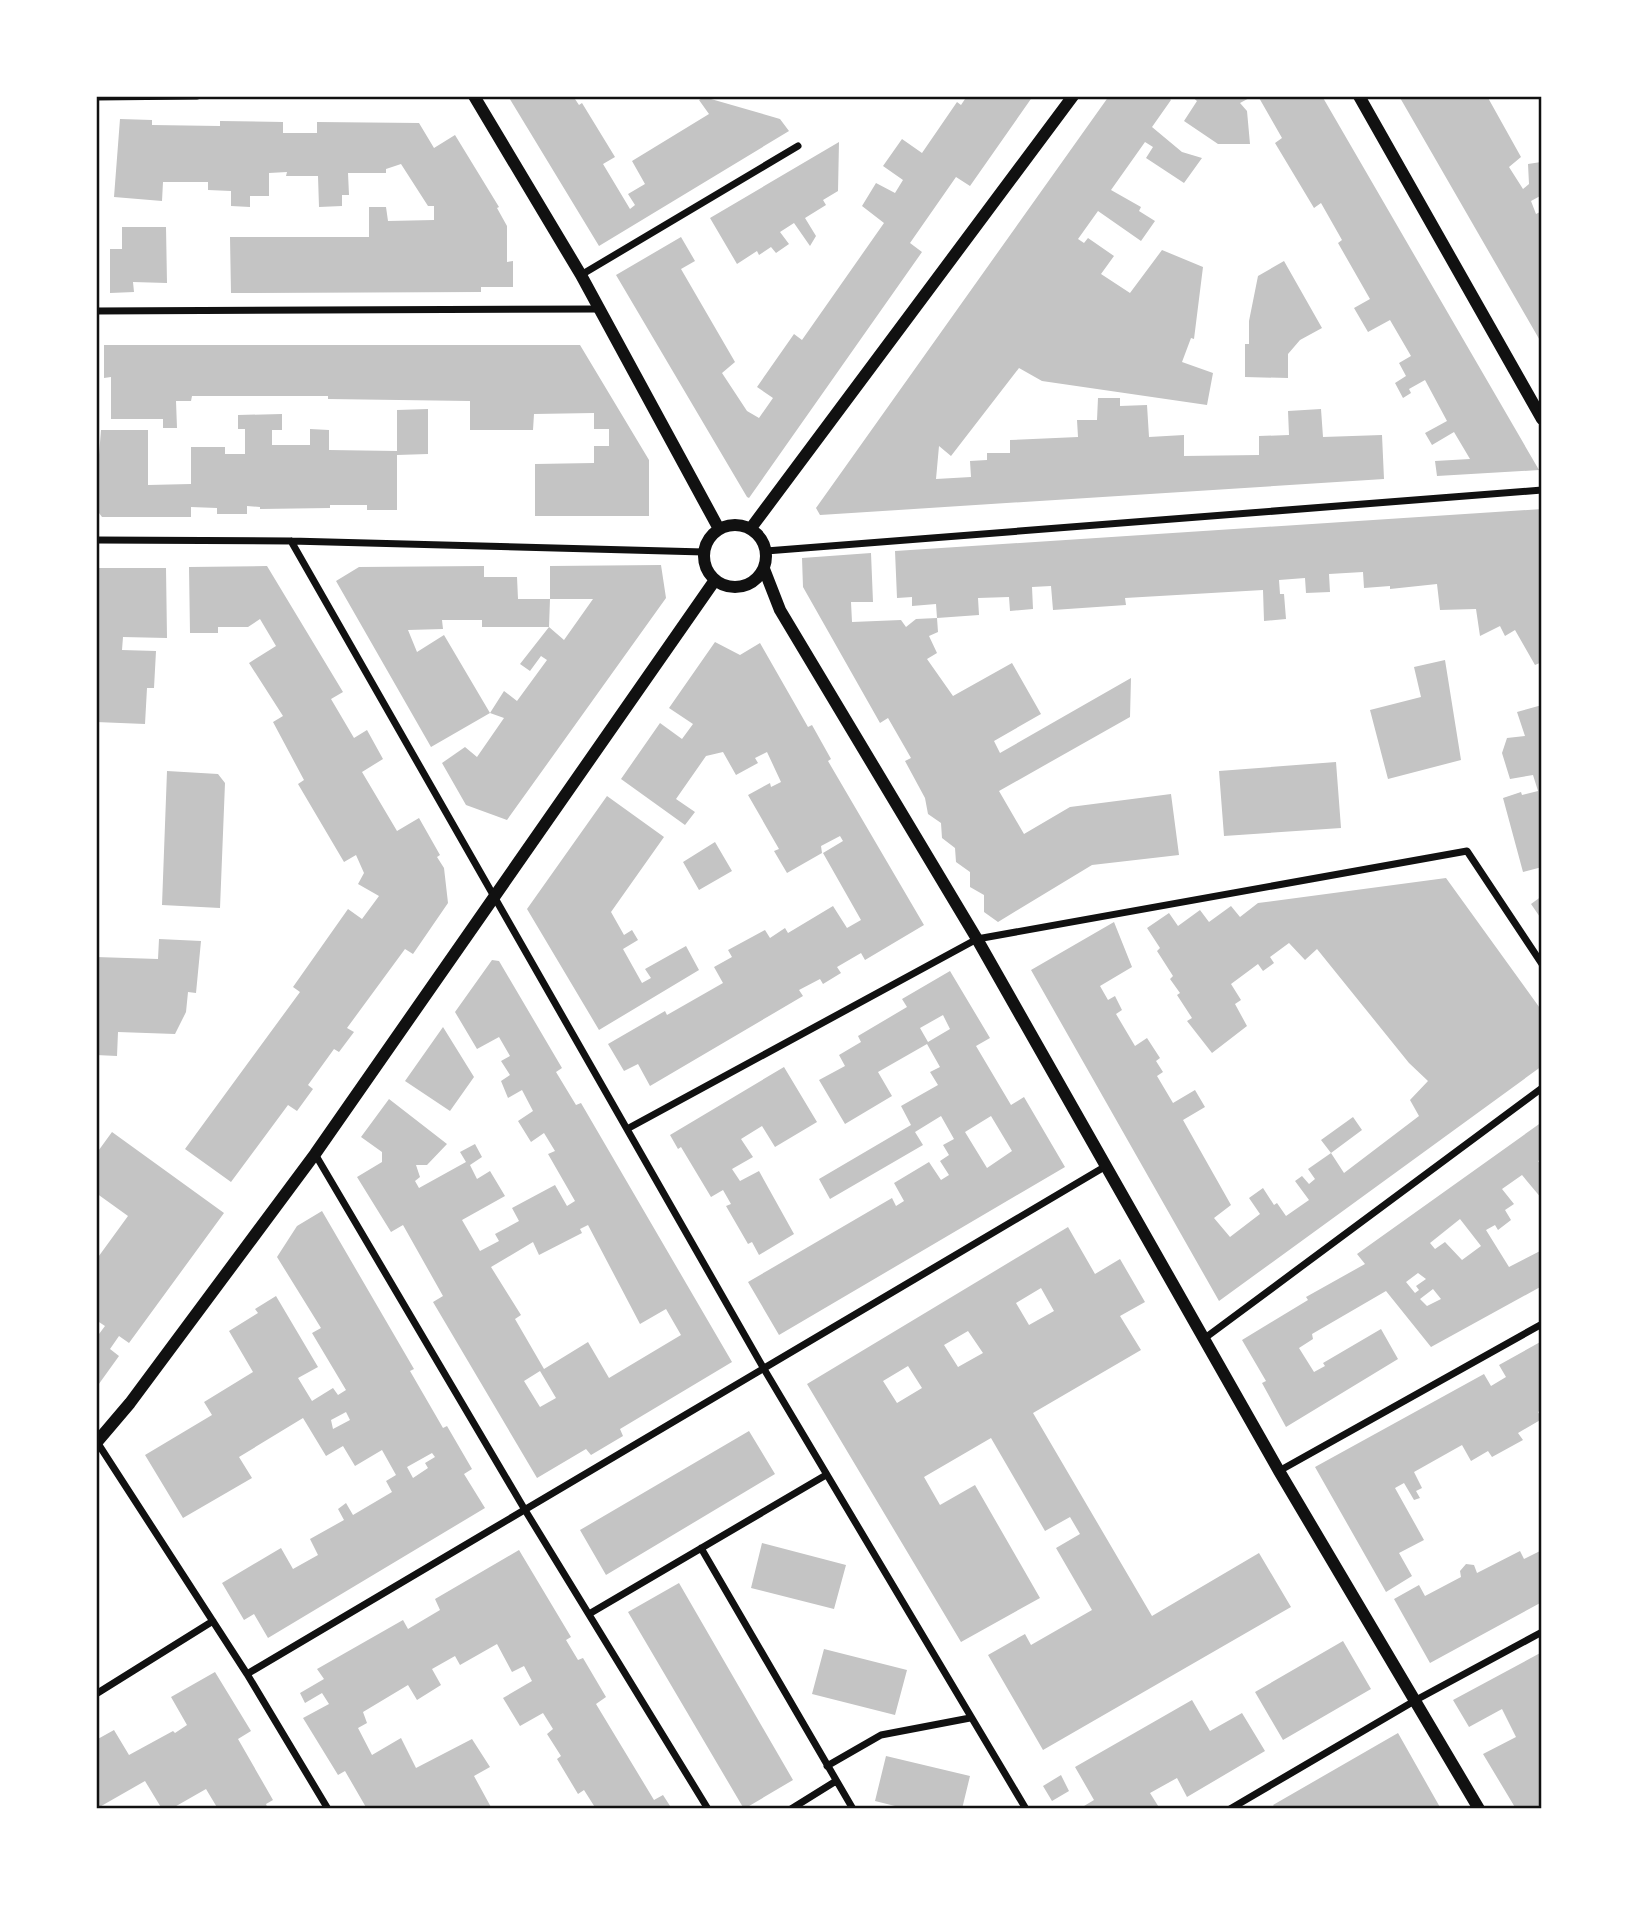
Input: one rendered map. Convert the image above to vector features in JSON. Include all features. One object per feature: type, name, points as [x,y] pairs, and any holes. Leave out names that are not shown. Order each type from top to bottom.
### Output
[{"type":"street","points":[[96,97],[197,96]]},
{"type":"street","points":[[474,96],[581,275],[719,529]]},
{"type":"street","points":[[751,528],[1073,96]]},
{"type":"street","points":[[1359,96],[1542,419]]},
{"type":"street","points":[[581,275],[797,146]]},
{"type":"street","points":[[96,312],[599,309]]},
{"type":"street","points":[[766,551],[1542,490]]},
{"type":"street","points":[[764,569],[751,583],[733,587],[715,580],[708,572],[704,552],[712,535],[719,529],[735,524],[751,528],[763,541],[766,551],[764,569],[780,610],[977,939],[1279,1471],[1479,1809]]},
{"type":"street","points":[[96,540],[291,541],[704,552]]},
{"type":"street","points":[[291,541],[825,1475],[1026,1809]]},
{"type":"street","points":[[328,1809],[247,1674],[97,1442],[130,1403],[315,1154],[715,580]]},
{"type":"street","points":[[627,1129],[977,939],[1467,851],[1542,964]]},
{"type":"street","points":[[1205,1338],[1542,1088]]},
{"type":"street","points":[[315,1154],[525,1510],[708,1809]]},
{"type":"street","points":[[247,1674],[1106,1166]]},
{"type":"street","points":[[1279,1471],[1542,1324]]},
{"type":"street","points":[[589,1614],[825,1475]]},
{"type":"street","points":[[701,1548],[853,1809]]},
{"type":"street","points":[[96,1694],[213,1621]]},
{"type":"street","points":[[1230,1809],[1416,1700],[1542,1632]]},
{"type":"street","points":[[827,1766],[881,1735],[971,1718]]},
{"type":"street","points":[[791,1809],[835,1781]]},
{"type":"building","points":[[508,96],[573,96],[579,105],[582,103],[615,157],[603,164],[630,209],[635,205],[628,194],[645,184],[632,161],[709,114],[699,100],[704,97],[780,119],[789,131],[599,246]]},
{"type":"building","points":[[967,96],[1033,96],[970,186],[956,177],[910,243],[922,252],[749,498],[747,497],[616,275],[681,237],[695,261],[681,269],[735,362],[722,373],[747,411],[759,418],[773,398],[757,387],[794,334],[802,340],[884,223],[862,206],[876,183],[895,193],[903,180],[883,166],[902,139],[922,153],[957,102],[961,105]]},
{"type":"building","points":[[1109,96],[1167,96],[1171,100],[1152,127],[1182,152],[1202,158],[1184,183],[1146,158],[1153,147],[1145,142],[1111,190],[1141,207],[1139,211],[1155,221],[1141,241],[1098,211],[1078,239],[1084,243],[1088,238],[1114,256],[1101,274],[1130,293],[1162,250],[1203,267],[1194,339],[1191,338],[1182,362],[1213,373],[1207,405],[1042,381],[1019,368],[951,456],[939,446],[936,479],[971,477],[970,461],[987,460],[987,453],[1010,453],[1010,440],[1078,437],[1077,420],[1097,420],[1098,398],[1120,398],[1120,406],[1147,405],[1149,437],[1184,435],[1184,456],[1259,455],[1259,436],[1289,435],[1288,411],[1321,409],[1323,437],[1382,435],[1384,479],[820,515],[816,508]]},
{"type":"building","points":[[1191,96],[1253,96],[1240,103],[1247,111],[1250,144],[1218,144],[1184,121],[1197,101]]},
{"type":"building","points":[[1258,96],[1322,96],[1539,470],[1437,476],[1435,461],[1470,459],[1454,432],[1432,445],[1425,433],[1447,421],[1425,380],[1409,389],[1411,393],[1403,398],[1395,383],[1406,376],[1399,363],[1411,356],[1390,320],[1368,332],[1354,308],[1370,299],[1338,243],[1342,240],[1321,203],[1314,208],[1275,143],[1282,138]]},
{"type":"building","points":[[1399,96],[1487,96],[1521,157],[1509,167],[1523,189],[1529,184],[1528,164],[1541,162],[1542,195],[1531,201],[1536,214],[1542,211],[1542,344]]},
{"type":"building","points":[[120,119],[152,120],[152,125],[220,126],[220,121],[283,122],[283,133],[317,133],[317,122],[419,123],[434,148],[455,135],[499,207],[497,208],[507,226],[507,262],[513,261],[513,287],[481,287],[481,292],[231,293],[230,237],[369,237],[369,207],[386,207],[388,221],[434,220],[434,206],[428,206],[401,164],[386,169],[386,173],[348,173],[349,195],[342,195],[342,206],[319,207],[318,176],[286,176],[287,172],[269,173],[269,196],[250,196],[250,207],[231,206],[231,191],[208,190],[208,182],[163,182],[162,201],[114,197]]},
{"type":"building","points":[[839,142],[838,191],[823,200],[826,205],[805,218],[816,236],[810,246],[794,223],[780,232],[789,244],[776,253],[771,247],[759,255],[757,251],[737,264],[710,218]]},
{"type":"building","points":[[122,227],[166,227],[167,283],[133,282],[134,292],[110,293],[110,249],[122,249]]},
{"type":"building","points":[[1284,261],[1322,328],[1300,340],[1288,354],[1288,378],[1245,377],[1245,344],[1249,344],[1249,321],[1258,276]]},
{"type":"building","points":[[104,345],[580,345],[649,460],[649,516],[535,516],[535,464],[594,463],[594,446],[609,446],[609,429],[594,429],[594,413],[534,414],[533,430],[470,430],[470,401],[328,399],[328,396],[192,396],[191,401],[176,401],[177,428],[163,428],[163,419],[111,419],[111,377],[104,378]]},
{"type":"building","points":[[428,409],[428,454],[397,455],[397,510],[367,510],[367,505],[260,509],[247,506],[247,514],[217,514],[217,508],[191,507],[191,517],[102,517],[96,509],[96,455],[99,455],[101,430],[148,430],[148,485],[191,484],[191,447],[225,447],[225,454],[245,454],[245,429],[238,429],[238,415],[282,414],[282,430],[272,430],[272,445],[310,445],[310,429],[329,430],[329,450],[397,451],[397,410]]},
{"type":"building","points":[[1542,509],[1542,662],[1535,665],[1515,630],[1505,636],[1500,626],[1480,636],[1476,609],[1440,610],[1437,584],[1390,589],[1390,586],[1364,588],[1363,572],[1329,574],[1330,592],[1306,593],[1305,578],[1279,580],[1280,594],[1284,594],[1286,619],[1264,621],[1263,590],[1125,598],[1126,605],[1053,610],[1051,586],[1032,587],[1033,609],[1010,611],[1009,597],[978,598],[979,615],[937,618],[936,604],[912,606],[912,597],[897,598],[895,551]]},
{"type":"building","points":[[871,553],[873,602],[851,602],[852,622],[901,620],[906,627],[916,619],[937,618],[938,632],[929,636],[937,653],[927,659],[953,696],[1012,663],[1041,714],[994,741],[1000,753],[1131,678],[1130,717],[999,791],[1024,834],[1070,807],[1171,794],[1179,855],[1092,865],[998,922],[984,912],[984,895],[970,887],[970,872],[956,862],[955,848],[942,838],[941,823],[928,814],[925,798],[905,761],[911,758],[888,718],[880,723],[803,587],[802,558]]},
{"type":"building","points":[[661,565],[666,598],[507,820],[466,805],[442,763],[465,747],[477,757],[504,718],[490,713],[504,691],[517,701],[547,660],[541,656],[530,671],[520,664],[549,627],[564,640],[593,599],[550,599],[550,566]]},
{"type":"building","points":[[267,566],[343,692],[331,699],[354,738],[367,730],[383,759],[362,772],[397,831],[419,818],[440,855],[437,857],[444,868],[448,903],[413,954],[405,949],[347,1028],[354,1032],[339,1052],[334,1049],[308,1085],[313,1089],[297,1111],[288,1105],[231,1182],[185,1149],[300,992],[293,987],[348,909],[362,919],[379,896],[358,884],[364,873],[356,855],[344,862],[298,784],[304,780],[273,722],[283,716],[249,663],[276,646],[260,619],[248,627],[218,627],[218,633],[190,633],[189,567]]},
{"type":"building","points":[[484,566],[484,577],[517,577],[518,599],[550,599],[549,627],[482,627],[482,620],[442,620],[443,629],[408,630],[417,652],[444,635],[490,713],[431,747],[336,581],[359,567]]},
{"type":"building","points":[[96,568],[166,568],[167,638],[123,637],[122,650],[156,651],[154,688],[147,688],[145,724],[96,722]]},
{"type":"building","points":[[715,642],[740,655],[760,643],[808,727],[812,725],[831,759],[828,761],[924,925],[865,960],[861,953],[837,967],[841,973],[823,984],[820,979],[799,990],[803,996],[650,1086],[638,1064],[624,1071],[608,1044],[665,1011],[667,1015],[723,983],[714,967],[732,957],[728,950],[765,930],[770,938],[785,928],[788,933],[833,906],[847,928],[861,920],[823,853],[843,841],[840,836],[821,846],[822,853],[787,873],[774,851],[779,849],[748,795],[770,783],[771,787],[781,782],[767,752],[755,758],[758,763],[736,775],[723,752],[706,756],[676,799],[695,812],[685,825],[621,779],[660,723],[682,739],[693,724],[669,708]]},
{"type":"building","points":[[1445,660],[1461,760],[1388,779],[1370,710],[1421,697],[1414,667]]},
{"type":"building","points":[[1542,705],[1542,867],[1523,872],[1503,798],[1521,792],[1522,795],[1538,791],[1533,775],[1510,779],[1502,753],[1507,738],[1525,736],[1517,712]]},
{"type":"building","points":[[1336,762],[1341,828],[1224,836],[1219,771]]},
{"type":"building","points":[[167,771],[218,774],[225,783],[220,908],[162,905]]},
{"type":"building","points":[[607,796],[664,837],[611,912],[624,935],[632,930],[638,940],[623,949],[642,983],[651,978],[645,969],[686,946],[699,970],[599,1030],[527,909]]},
{"type":"building","points":[[715,842],[732,871],[699,890],[683,862]]},
{"type":"building","points":[[1446,878],[1542,1011],[1542,1066],[1219,1301],[1031,970],[1114,922],[1132,967],[1100,986],[1108,1000],[1115,996],[1122,1010],[1116,1014],[1135,1046],[1147,1038],[1160,1058],[1156,1061],[1163,1072],[1157,1076],[1173,1103],[1195,1090],[1205,1107],[1183,1120],[1231,1205],[1214,1218],[1230,1237],[1260,1214],[1249,1198],[1263,1188],[1274,1205],[1277,1203],[1286,1216],[1309,1200],[1295,1181],[1302,1176],[1309,1184],[1315,1179],[1308,1169],[1331,1153],[1344,1173],[1419,1116],[1410,1100],[1428,1081],[1409,1063],[1317,949],[1305,960],[1289,943],[1270,957],[1274,963],[1263,971],[1258,964],[1231,984],[1241,1000],[1235,1004],[1247,1026],[1212,1053],[1187,1021],[1192,1018],[1177,995],[1180,993],[1170,979],[1173,976],[1157,951],[1160,948],[1147,928],[1169,913],[1178,926],[1200,910],[1209,922],[1231,906],[1240,917],[1258,903]]},
{"type":"building","points":[[1542,896],[1542,920],[1531,904]]},
{"type":"building","points":[[159,939],[201,941],[196,993],[188,992],[186,1012],[175,1034],[118,1032],[117,1056],[96,1055],[96,957],[158,959]]},
{"type":"building","points":[[492,960],[499,961],[562,1068],[556,1072],[576,1105],[581,1103],[732,1362],[620,1429],[623,1436],[591,1455],[586,1449],[537,1478],[433,1302],[443,1296],[403,1225],[391,1232],[357,1177],[382,1162],[382,1152],[361,1137],[389,1099],[447,1144],[427,1165],[416,1165],[420,1177],[415,1181],[419,1188],[466,1162],[460,1152],[475,1144],[482,1157],[470,1165],[477,1179],[490,1171],[505,1196],[462,1220],[480,1251],[499,1241],[495,1234],[519,1221],[512,1208],[555,1185],[567,1206],[575,1201],[548,1154],[555,1151],[544,1133],[531,1142],[518,1121],[533,1111],[522,1090],[508,1098],[501,1081],[510,1075],[501,1061],[510,1056],[499,1037],[477,1049],[455,1012]],"holes":[[[588,1225],[640,1324],[666,1309],[681,1335],[609,1378],[588,1342],[544,1369],[515,1319],[521,1315],[491,1267],[533,1242],[539,1255],[582,1233],[580,1229]],[[540,1371],[556,1398],[540,1407],[524,1381]]]},
{"type":"building","points":[[950,971],[990,1038],[976,1046],[1011,1105],[1024,1097],[1065,1167],[779,1335],[748,1282],[892,1198],[896,1206],[904,1201],[894,1183],[929,1162],[941,1180],[949,1175],[940,1161],[949,1155],[943,1145],[954,1139],[941,1116],[915,1132],[923,1145],[830,1199],[819,1179],[911,1125],[901,1106],[938,1085],[930,1072],[940,1067],[927,1044],[878,1072],[892,1096],[845,1124],[819,1080],[845,1066],[839,1055],[861,1042],[858,1036],[907,1007],[902,999]],"holes":[[[943,1015],[950,1029],[928,1042],[920,1028]],[[991,1116],[1012,1151],[987,1168],[965,1132]]]},
{"type":"building","points":[[443,1027],[474,1077],[450,1111],[405,1081]]},
{"type":"building","points":[[784,1067],[817,1122],[775,1147],[762,1126],[741,1139],[753,1157],[732,1169],[740,1181],[759,1171],[794,1234],[759,1255],[752,1242],[748,1244],[726,1206],[731,1204],[723,1190],[711,1197],[681,1147],[678,1149],[670,1135]]},
{"type":"building","points":[[1353,1117],[1362,1130],[1331,1153],[1321,1140]]},
{"type":"building","points":[[1542,1122],[1542,1159],[1538,1161],[1542,1167],[1542,1199],[1522,1175],[1502,1189],[1514,1204],[1505,1210],[1511,1220],[1498,1230],[1495,1225],[1486,1230],[1509,1267],[1542,1250],[1542,1286],[1431,1347],[1386,1291],[1312,1334],[1313,1339],[1299,1348],[1314,1372],[1325,1366],[1323,1363],[1381,1329],[1398,1359],[1286,1427],[1262,1383],[1266,1381],[1242,1340],[1308,1300],[1306,1297],[1365,1264],[1357,1254]],"holes":[[[1460,1219],[1481,1246],[1462,1260],[1445,1242],[1435,1249],[1430,1243]],[[1418,1273],[1426,1279],[1416,1286],[1419,1290],[1415,1293],[1406,1282]],[[1433,1289],[1441,1299],[1427,1306],[1420,1299]]]},
{"type":"building","points":[[112,1132],[224,1213],[129,1343],[119,1336],[110,1349],[119,1356],[96,1388],[96,1338],[105,1326],[96,1320],[96,1260],[128,1216],[96,1193],[96,1154]]},
{"type":"building","points":[[322,1211],[414,1369],[410,1371],[443,1428],[447,1426],[472,1469],[464,1474],[485,1508],[268,1638],[254,1614],[244,1620],[222,1583],[281,1548],[293,1569],[318,1555],[310,1539],[344,1520],[338,1509],[346,1503],[353,1515],[392,1492],[386,1481],[396,1475],[382,1450],[355,1466],[343,1446],[326,1456],[303,1418],[239,1457],[252,1478],[183,1518],[145,1455],[212,1415],[204,1402],[253,1372],[229,1331],[258,1313],[255,1309],[276,1296],[318,1367],[298,1378],[312,1401],[333,1388],[338,1395],[346,1390],[312,1333],[321,1328],[277,1257],[297,1226]],"holes":[[[346,1412],[350,1420],[333,1429],[331,1420]],[[432,1453],[435,1457],[425,1463],[428,1468],[413,1478],[407,1467]]]},
{"type":"building","points":[[1068,1227],[1095,1274],[1120,1259],[1145,1302],[1120,1316],[1141,1350],[1033,1413],[1152,1616],[1259,1553],[1291,1607],[1043,1750],[988,1655],[1025,1634],[1031,1645],[1092,1610],[1056,1548],[1080,1534],[1070,1517],[1045,1531],[991,1438],[924,1477],[940,1505],[975,1485],[1040,1598],[961,1642],[807,1384]],"holes":[[[1041,1288],[1054,1311],[1029,1325],[1016,1303]],[[968,1331],[983,1353],[958,1367],[944,1345]],[[908,1366],[922,1388],[897,1403],[883,1381]]]},
{"type":"building","points":[[1542,1341],[1542,1409],[1538,1412],[1542,1419],[1518,1433],[1523,1440],[1492,1457],[1488,1451],[1471,1461],[1462,1445],[1414,1472],[1422,1488],[1416,1491],[1420,1498],[1414,1500],[1404,1483],[1395,1488],[1424,1540],[1399,1553],[1412,1576],[1386,1592],[1315,1467],[1484,1374],[1491,1386],[1506,1377],[1499,1365]]},
{"type":"building","points":[[749,1431],[775,1474],[606,1575],[580,1530]]},
{"type":"building","points":[[762,1543],[846,1565],[834,1609],[751,1588]]},
{"type":"building","points":[[519,1550],[571,1637],[566,1640],[578,1660],[583,1658],[606,1697],[596,1704],[654,1800],[663,1795],[672,1809],[596,1809],[584,1790],[578,1794],[557,1759],[561,1756],[547,1734],[553,1729],[543,1713],[520,1726],[503,1698],[532,1681],[524,1666],[512,1672],[497,1644],[460,1665],[455,1656],[432,1669],[441,1685],[417,1700],[408,1685],[363,1712],[367,1723],[358,1728],[372,1755],[401,1738],[416,1768],[472,1739],[490,1767],[474,1776],[492,1809],[367,1809],[345,1771],[338,1775],[303,1718],[329,1704],[322,1693],[305,1703],[300,1693],[324,1679],[317,1669],[403,1620],[408,1629],[440,1610],[435,1599]]},
{"type":"building","points":[[1542,1550],[1542,1602],[1430,1663],[1394,1599],[1419,1585],[1425,1596],[1461,1577],[1460,1571],[1466,1564],[1474,1565],[1477,1573],[1520,1551],[1524,1559]]},
{"type":"building","points":[[679,1583],[793,1780],[744,1809],[628,1612]]},
{"type":"building","points":[[1343,1641],[1371,1689],[1283,1740],[1255,1692]]},
{"type":"building","points":[[824,1649],[907,1670],[895,1715],[812,1694]]},
{"type":"building","points":[[1542,1652],[1542,1804],[1533,1809],[1516,1809],[1483,1754],[1516,1737],[1502,1709],[1469,1727],[1453,1700]]},
{"type":"building","points":[[215,1672],[251,1731],[238,1739],[273,1800],[266,1804],[268,1809],[218,1809],[206,1789],[171,1809],[162,1809],[145,1781],[96,1809],[96,1740],[114,1730],[129,1755],[173,1731],[175,1733],[187,1725],[171,1697]]},
{"type":"building","points":[[1192,1700],[1210,1731],[1242,1713],[1265,1751],[1187,1797],[1177,1778],[1150,1793],[1160,1809],[1079,1809],[1094,1800],[1075,1767]]},
{"type":"building","points":[[1398,1733],[1441,1809],[1276,1809],[1273,1805]]},
{"type":"building","points":[[886,1756],[970,1776],[962,1809],[907,1809],[875,1801]]},
{"type":"building","points":[[1061,1775],[1069,1791],[1052,1801],[1043,1786]]}]
